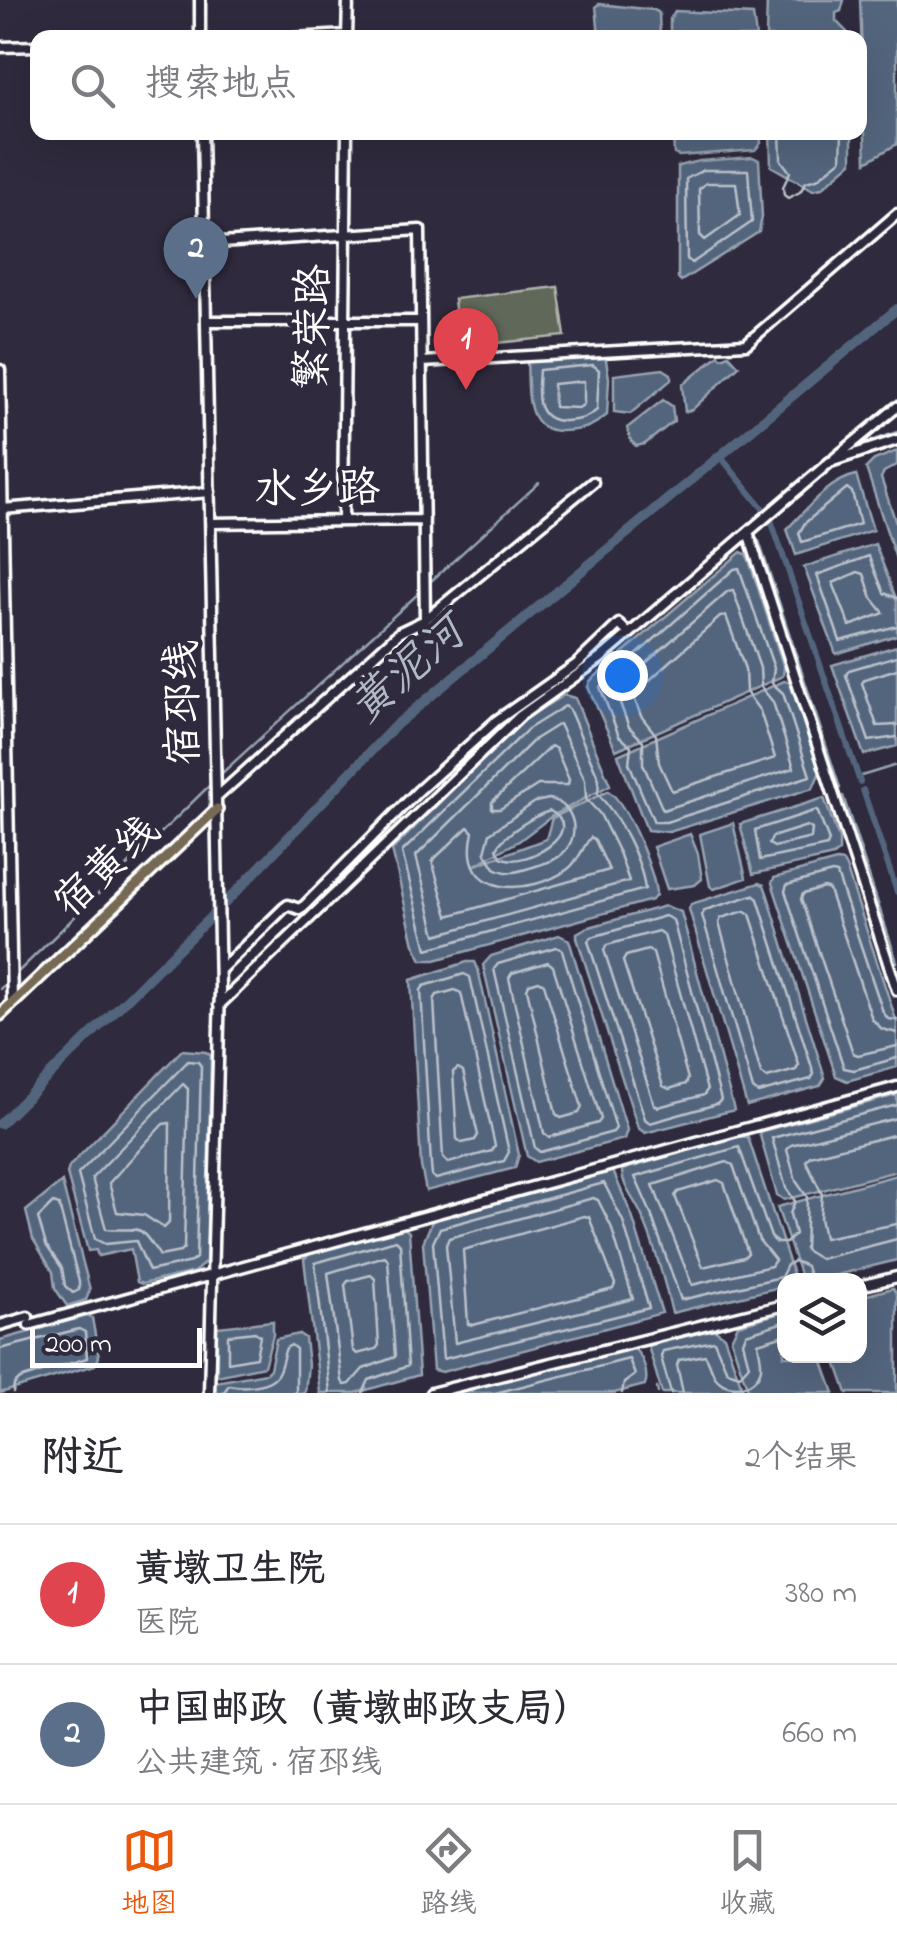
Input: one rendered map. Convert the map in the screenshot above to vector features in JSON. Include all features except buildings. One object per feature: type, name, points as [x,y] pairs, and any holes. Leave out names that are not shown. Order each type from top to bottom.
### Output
[{"type":"main road","name":"宿黄线","points":[[0,1015],[217,803]]},
{"type":"street","points":[[200,0],[200,30]]},
{"type":"street","points":[[348,0],[348,30]]},
{"type":"street","points":[[0,47],[30,46]]},
{"type":"street","name":"宿邳线","points":[[202,140],[220,970],[208,1393]]},
{"type":"street","name":"繁荣路","points":[[343,521],[346,140]]},
{"type":"street","points":[[422,362],[746,344],[897,214]]},
{"type":"street","points":[[205,244],[420,230],[425,620]]},
{"type":"street","points":[[206,320],[421,321]]},
{"type":"street","points":[[0,370],[12,1003]]},
{"type":"street","points":[[220,970],[284,908],[288,905],[299,910],[304,906],[418,791],[496,722],[629,634],[897,406]]},
{"type":"street","points":[[830,462],[897,440]]},
{"type":"street","points":[[217,803],[400,632],[425,620],[593,482]]},
{"type":"street","points":[[2,509],[210,492]]},
{"type":"street","name":"水乡路","points":[[211,522],[424,520]]},
{"type":"street","points":[[748,532],[897,990]]},
{"type":"street","points":[[220,1005],[498,736],[581,668],[618,624],[629,634]]},
{"type":"street","points":[[0,962],[12,953]]},
{"type":"street","points":[[0,1325],[210,1276],[897,1087]]},
{"type":"street","points":[[867,1284],[897,1277]]},
{"type":"street","points":[[432,1393],[777,1307]]},
{"type":"green space","points":[[558,287],[565,336],[459,347],[454,299]]},
{"type":"water","points":[[767,0],[844,0],[836,21],[845,30],[766,30]]},
{"type":"water","points":[[860,0],[897,0],[897,144],[866,162],[867,30],[861,30]]},
{"type":"water","points":[[596,6],[654,10],[659,13],[660,30],[598,30]]},
{"type":"water","points":[[675,11],[753,15],[755,30],[670,30]]},
{"type":"water","points":[[673,140],[761,140],[755,150],[674,154]]},
{"type":"water","points":[[770,140],[852,140],[852,162],[822,188],[813,190],[771,166]]},
{"type":"water","points":[[753,157],[759,160],[759,232],[681,281],[678,166]]},
{"type":"water","points":[[605,354],[609,378],[607,415],[576,430],[540,425],[531,407],[527,361]]},
{"type":"water","points":[[719,355],[729,355],[739,366],[692,410],[685,412],[682,385]]},
{"type":"water","points":[[663,369],[671,374],[671,380],[630,414],[614,412],[614,375]]},
{"type":"water","points":[[663,400],[672,406],[674,421],[645,444],[636,446],[627,428]]},
{"type":"water","points":[[897,451],[897,465],[881,478],[897,526],[897,562],[866,468],[874,460]]},
{"type":"water","points":[[856,475],[873,530],[796,555],[787,529],[827,489]]},
{"type":"water","points":[[875,544],[897,601],[897,635],[836,654],[804,567]]},
{"type":"water","points":[[741,552],[749,560],[784,668],[783,676],[616,750],[588,687],[590,681]]},
{"type":"water","points":[[897,646],[897,746],[864,755],[832,665]]},
{"type":"water","points":[[784,681],[792,689],[820,772],[813,788],[669,832],[647,830],[618,755]]},
{"type":"water","points":[[564,695],[575,698],[610,785],[552,816],[519,841],[473,866],[546,839],[552,818],[608,791],[639,839],[656,895],[652,900],[435,960],[422,960],[414,944],[392,850],[521,721]]},
{"type":"water","points":[[824,798],[839,839],[839,851],[833,856],[753,874],[740,824]]},
{"type":"water","points":[[733,823],[746,878],[714,889],[710,886],[700,834]]},
{"type":"water","points":[[690,834],[702,879],[695,885],[667,889],[653,847]]},
{"type":"water","points":[[836,861],[846,867],[897,1023],[897,1067],[847,1081],[836,1076],[772,883],[774,878]]},
{"type":"water","points":[[759,883],[767,893],[825,1078],[820,1086],[747,1106],[689,909],[691,904]]},
{"type":"water","points":[[665,906],[681,912],[734,1110],[645,1133],[638,1128],[577,933]]},
{"type":"water","points":[[559,935],[569,940],[627,1130],[624,1139],[536,1162],[527,1156],[483,965],[491,956]]},
{"type":"water","points":[[475,962],[478,969],[519,1155],[515,1168],[426,1191],[421,1166],[411,980]]},
{"type":"water","points":[[182,1050],[211,1056],[206,1262],[194,1272],[142,1284],[137,1282],[131,1249],[98,1256],[96,1250],[88,1251],[67,1174],[69,1167]]},
{"type":"water","points":[[897,1095],[897,1171],[784,1200],[777,1195],[759,1132]]},
{"type":"water","points":[[737,1136],[748,1137],[793,1273],[777,1273],[777,1288],[672,1313],[651,1238],[622,1170]]},
{"type":"water","points":[[613,1171],[632,1216],[662,1313],[442,1372],[433,1370],[423,1243],[433,1219]]},
{"type":"water","points":[[897,1175],[897,1260],[845,1273],[800,1273],[777,1207]]},
{"type":"water","points":[[62,1182],[90,1290],[86,1300],[67,1306],[33,1239],[26,1211]]},
{"type":"water","points":[[403,1227],[409,1232],[419,1375],[356,1393],[320,1393],[304,1259],[313,1251]]},
{"type":"water","points":[[893,1288],[897,1295],[897,1393],[847,1393],[836,1363],[867,1363],[867,1295]]},
{"type":"water","points":[[777,1314],[777,1363],[823,1363],[834,1393],[749,1393],[731,1339],[738,1325]]},
{"type":"water","points":[[87,1316],[92,1318],[99,1357],[95,1365],[0,1393],[0,1340]]},
{"type":"water","points":[[273,1321],[264,1366],[217,1376],[217,1327]]},
{"type":"water","points":[[714,1329],[724,1336],[744,1393],[662,1393],[648,1346]]},
{"type":"water","points":[[299,1334],[305,1338],[308,1365],[305,1393],[213,1393],[215,1382],[266,1373],[276,1339]]},
{"type":"water","points":[[632,1348],[644,1365],[645,1385],[614,1393],[455,1393]]},
{"type":"waterway","name":"黄泥河","points":[[0,1124],[238,890],[396,725],[897,309]]},
{"type":"waterway","points":[[855,447],[897,432]]},
{"type":"waterway","points":[[720,456],[765,511]]},
{"type":"waterway","points":[[429,583],[539,483]]},
{"type":"waterway","points":[[771,520],[860,782]]},
{"type":"waterway","points":[[759,541],[840,788]]},
{"type":"waterway","points":[[221,774],[420,592]]},
{"type":"waterway","points":[[858,777],[897,765]]},
{"type":"waterway","points":[[17,973],[211,784]]},
{"type":"waterway","points":[[863,790],[897,892]]},
{"type":"waterway","points":[[843,796],[897,962]]},
{"type":"waterway","points":[[0,989],[7,982]]},
{"type":"waterway","points":[[657,1388],[658,1393]]},
{"type":"place","name":"中国邮政（黄墩邮政支局）","points":[[196,299]]},
{"type":"place","name":"黄墩卫生院","points":[[466,390]]}]
